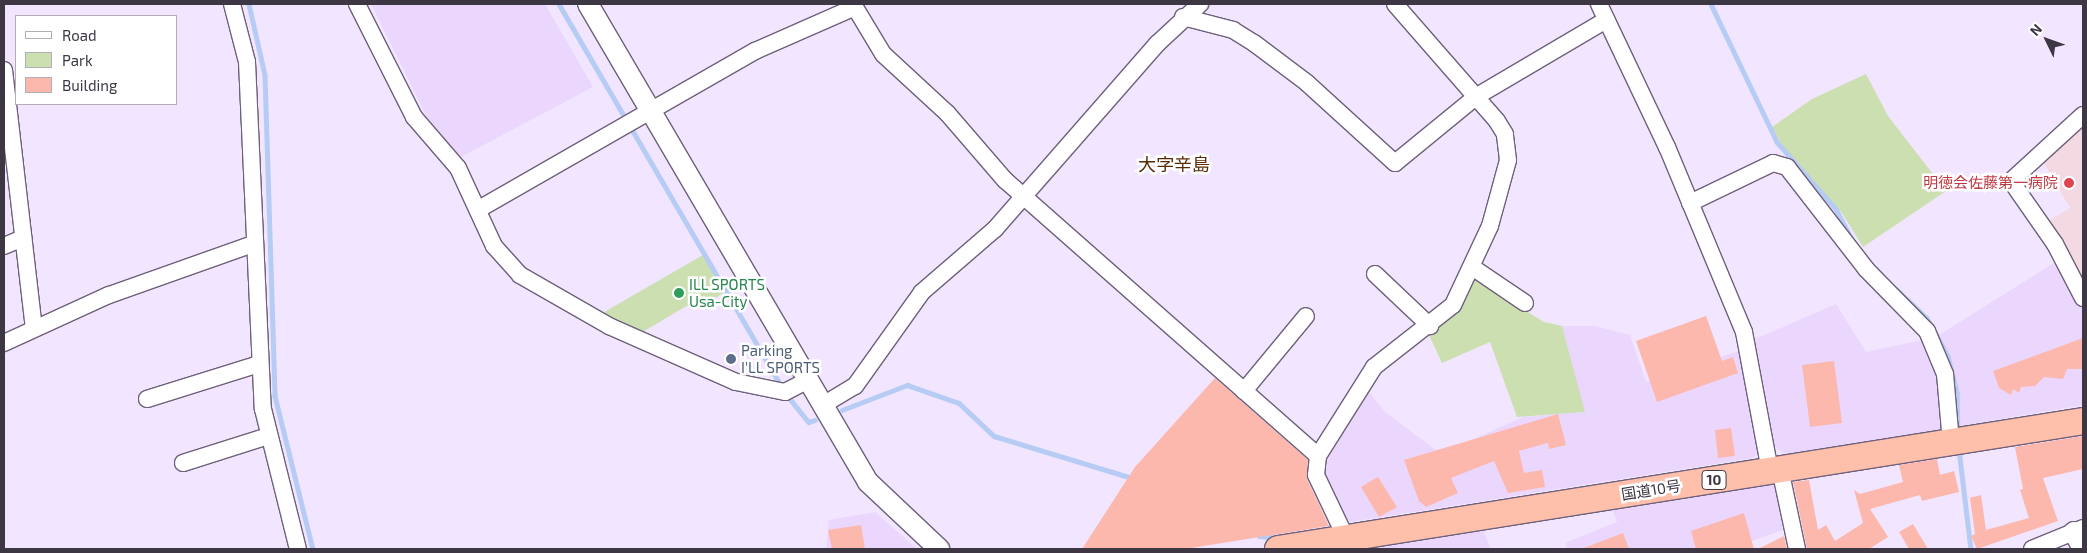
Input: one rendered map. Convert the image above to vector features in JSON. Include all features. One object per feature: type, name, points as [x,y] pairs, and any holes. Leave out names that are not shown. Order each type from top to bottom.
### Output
[{"type":"highway","name":"国道10号","points":[[1285,548],[2083,421]]},
{"type":"street","points":[[232,4],[247,62],[259,364],[268,436],[298,549]]},
{"type":"street","points":[[357,4],[414,117],[458,168],[504,261],[577,309],[752,387],[785,392],[809,380]]},
{"type":"street","points":[[588,4],[823,405],[877,493],[939,549]]},
{"type":"street","points":[[823,405],[855,386],[922,292],[985,238],[1024,197],[1183,17],[1200,4]]},
{"type":"street","points":[[1345,539],[1316,474],[1318,456],[1374,367],[1430,326],[1454,305],[1494,216],[1508,152],[1502,129],[1477,96],[1395,4]]},
{"type":"street","points":[[1599,4],[1690,203],[1748,343],[1775,470],[1797,549]]},
{"type":"street","points":[[479,209],[652,112],[755,51],[854,6],[883,54],[948,114],[1024,197],[1318,456]]},
{"type":"street","points":[[1183,17],[1233,30],[1254,42],[1307,83],[1395,163],[1477,96],[1606,20]]},
{"type":"street","points":[[4,70],[34,328]]},
{"type":"street","points":[[2083,115],[2011,181],[2051,237],[2083,298]]},
{"type":"street","points":[[1690,203],[1773,164],[1787,167],[1866,269],[1927,331],[1945,374],[1951,442]]},
{"type":"street","points":[[4,246],[23,238]]},
{"type":"street","points":[[4,343],[109,295],[253,244]]},
{"type":"street","points":[[1472,267],[1525,303]]},
{"type":"street","points":[[1376,274],[1430,326]]},
{"type":"street","points":[[1244,391],[1306,316]]},
{"type":"street","points":[[147,399],[259,364]]},
{"type":"street","points":[[183,463],[268,436]]},
{"type":"street","points":[[2032,549],[2080,536]]},
{"type":"shaded area","points":[[371,4],[545,4],[593,87],[459,158],[435,133]]},
{"type":"shaded area","name":"明徳会佐藤第一病院","points":[[2083,123],[2083,287],[2048,221],[2070,208],[2041,158]]},
{"type":"shaded area","points":[[2057,261],[2083,311],[2083,405],[1960,426],[1957,387],[1939,335]]},
{"type":"shaded area","points":[[1836,304],[1866,352],[1927,339],[1938,362],[1946,429],[1785,454],[1774,447],[1753,340]]},
{"type":"shaded area","points":[[1562,326],[1595,326],[1630,335],[1646,382],[1739,351],[1760,452],[1752,458],[1350,522],[1335,506],[1322,478],[1324,457],[1367,389],[1385,412],[1436,450],[1447,451],[1523,417],[1584,412]]},
{"type":"shaded area","points":[[1774,482],[1783,530],[1730,549],[1567,549],[1565,543],[1617,522],[1612,509]]},
{"type":"shaded area","points":[[875,512],[917,549],[826,549],[829,520]]},
{"type":"shaded area","points":[[1483,530],[1491,549],[1375,548],[1423,539]]},
{"type":"green space","points":[[1866,74],[1888,116],[1946,191],[1863,247],[1842,213],[1783,147],[1772,127],[1812,99]]},
{"type":"green space","name":"ILL SPORTS Usa-City","points":[[703,255],[725,292],[704,305],[700,298],[641,333],[599,315]]},
{"type":"green space","points":[[1474,279],[1544,322],[1562,326],[1585,412],[1517,417],[1490,342],[1442,363],[1429,335]]},
{"type":"building","points":[[1706,316],[1722,361],[1733,357],[1738,373],[1657,402],[1636,341]]},
{"type":"building","points":[[2083,338],[2083,369],[2067,369],[2063,379],[2044,377],[2035,386],[2021,387],[2019,393],[2013,389],[2011,395],[1999,388],[1993,371]]},
{"type":"building","points":[[1834,361],[1842,423],[1810,427],[1802,365]]},
{"type":"building","points":[[1215,378],[1308,460],[1307,479],[1329,526],[1185,549],[1082,549],[1135,467]]},
{"type":"building","points":[[1558,414],[1566,445],[1549,449],[1548,443],[1519,451],[1524,473],[1542,470],[1545,487],[1508,493],[1494,461],[1451,478],[1458,493],[1426,507],[1419,501],[1404,460]]},
{"type":"building","points":[[1731,428],[1735,456],[1718,458],[1715,430]]},
{"type":"building","points":[[2083,436],[2083,469],[2043,478],[2058,521],[1977,549],[1971,536],[1975,534],[1970,498],[1981,495],[1986,530],[2029,518],[2020,490],[2023,489],[2015,447]]},
{"type":"building","points":[[1937,459],[1940,475],[1954,471],[1959,492],[1922,501],[1920,495],[1870,509],[1888,537],[1869,549],[1807,549],[1793,482],[1809,480],[1818,530],[1826,525],[1835,541],[1863,523],[1854,490],[1860,494],[1903,482],[1899,465]]},
{"type":"building","points":[[1378,477],[1397,507],[1379,517],[1361,487]]},
{"type":"building","points":[[1744,513],[1754,549],[1696,549],[1691,531]]},
{"type":"building","points":[[1913,524],[1928,549],[1909,549],[1899,532]]},
{"type":"building","points":[[861,525],[865,549],[832,549],[828,530]]},
{"type":"building","points":[[1623,533],[1629,549],[1584,549],[1584,548]]},
{"type":"building","points":[[1784,536],[1787,549],[1758,549]]},
{"type":"waterway","points":[[249,4],[265,75],[275,396],[313,549]]},
{"type":"waterway","points":[[559,4],[782,387]]},
{"type":"waterway","points":[[1711,4],[1777,142],[1836,209],[1852,239]]},
{"type":"waterway","points":[[1896,289],[1927,318],[1948,356],[1957,393],[1958,434]]},
{"type":"waterway","points":[[842,410],[907,385],[959,403],[994,436],[1132,478]]},
{"type":"waterway","points":[[786,394],[809,422],[815,420]]},
{"type":"waterway","points":[[1959,449],[1971,549]]},
{"type":"waterway","points":[[1259,536],[1279,538]]},
{"type":"waterway","points":[[1361,548],[1372,549]]},
{"type":"place","name":"明徳会佐藤第一病院","points":[[2069,183]]},
{"type":"place","name":"ILL SPORTS Usa-City","points":[[679,293]]},
{"type":"place","name":"Parking I'LL SPORTS","points":[[731,359]]},
{"type":"district","name":"大字辛島","points":[[1174,164]]}]
